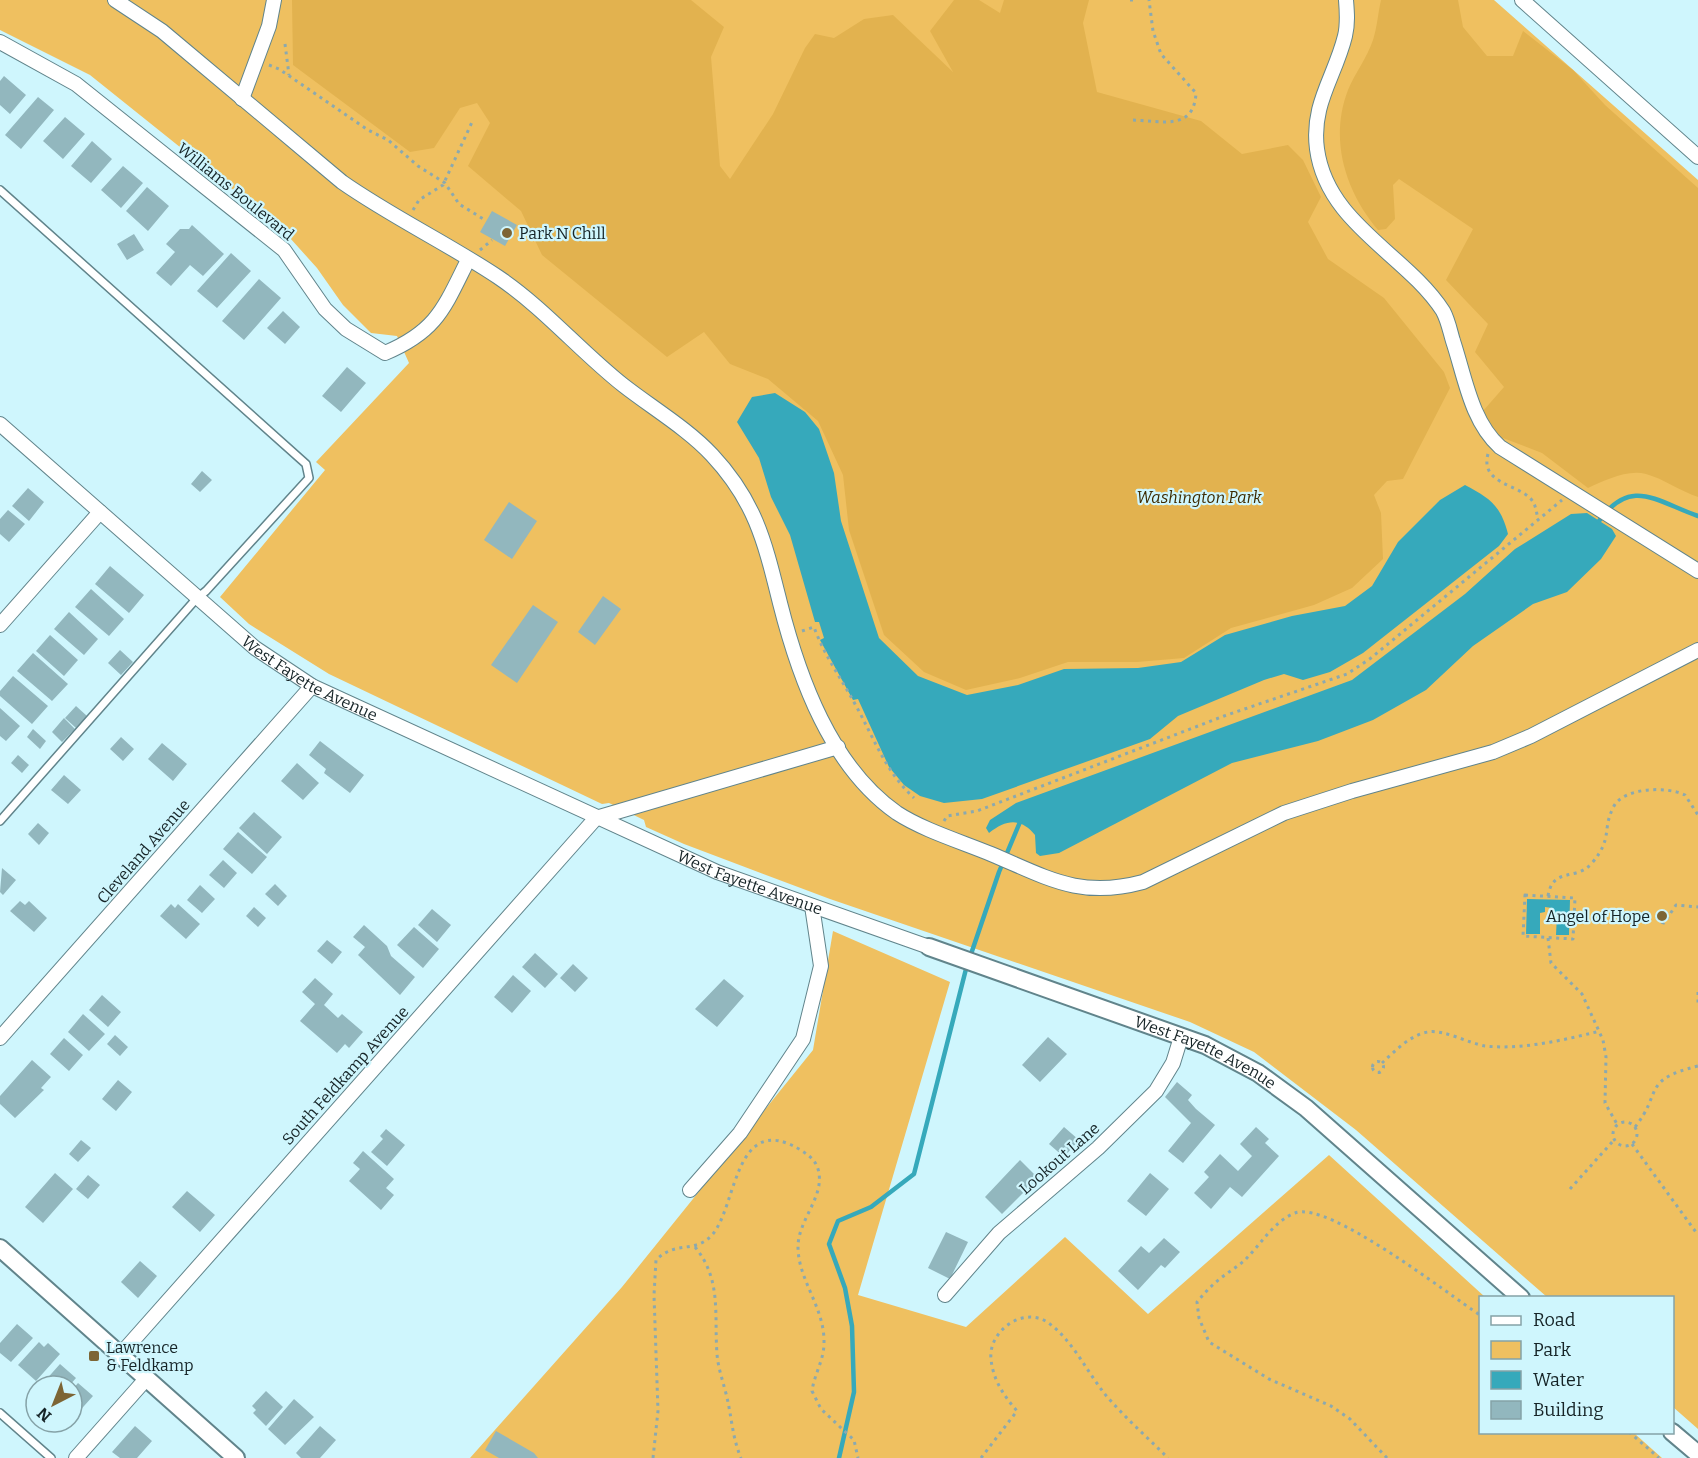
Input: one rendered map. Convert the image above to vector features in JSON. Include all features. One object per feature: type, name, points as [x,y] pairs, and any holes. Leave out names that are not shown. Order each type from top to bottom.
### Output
[{"type":"street","points":[[115,0],[162,31],[242,99],[370,201],[473,257],[522,295],[620,383],[709,452],[737,485],[761,530],[795,656],[838,747],[873,792],[897,813],[1016,865],[1069,886],[1088,889],[1125,887],[1143,882],[1284,813],[1352,791],[1493,752],[1698,650]]},
{"type":"street","points":[[242,99],[269,26],[274,0]]},
{"type":"street","points":[[1346,0],[1345,35],[1317,109],[1317,150],[1325,178],[1354,223],[1425,286],[1444,314],[1476,412],[1486,435],[1500,447],[1698,571]]},
{"type":"street","points":[[1522,0],[1698,157]]},
{"type":"street","name":"Williams Boulevard","points":[[0,42],[76,84],[284,250],[325,309],[346,330],[385,353],[409,343],[426,332],[473,257]]},
{"type":"street","name":"West Fayette Avenue","points":[[1,426],[255,648],[312,686],[717,872],[1229,1056],[1258,1073],[1306,1108],[1519,1296]]},
{"type":"street","points":[[0,625],[100,512]]},
{"type":"street","name":"Cleveland Avenue","points":[[0,1038],[312,686]]},
{"type":"street","points":[[596,818],[838,747]]},
{"type":"street","name":"South Feldkamp Avenue","points":[[120,1355],[596,818]]},
{"type":"street","points":[[690,1190],[740,1133],[803,1039],[821,966],[812,906]]},
{"type":"street","name":"Lookout Lane","points":[[945,1295],[999,1233],[1098,1148],[1156,1091],[1173,1063],[1180,1037]]},
{"type":"street","points":[[0,1248],[236,1458]]},
{"type":"street","points":[[76,1458],[146,1379]]},
{"type":"street","points":[[1674,1434],[1698,1454]]},
{"type":"lane","points":[[0,190],[306,464],[309,470],[309,478],[206,591],[197,598],[0,820]]},
{"type":"lane","points":[[0,1413],[51,1458]]},
{"type":"path","points":[[1133,120],[1168,122],[1187,118],[1195,110],[1196,93],[1161,54],[1153,31],[1149,0]]},
{"type":"path","points":[[285,44],[289,75]]},
{"type":"path","points":[[256,61],[289,75],[368,130],[388,140],[445,183],[459,204],[485,220]]},
{"type":"path","points":[[410,214],[419,200],[434,193],[445,183],[473,120]]},
{"type":"path","points":[[473,257],[492,240]]},
{"type":"path","points":[[1491,450],[1487,463],[1493,476],[1499,482],[1529,497],[1535,504],[1538,519]]},
{"type":"path","points":[[944,823],[947,816],[977,811],[1235,712],[1347,674],[1380,650],[1565,496]]},
{"type":"path","points":[[798,633],[814,627],[821,646],[856,705],[888,769],[914,798]]},
{"type":"path","points":[[1548,896],[1550,885],[1554,880],[1583,872],[1602,851],[1612,810],[1618,801],[1647,789],[1660,788],[1679,792],[1692,804],[1698,815]]},
{"type":"path","points":[[1692,804],[1698,801]]},
{"type":"path","points":[[1525,895],[1575,898],[1573,939],[1548,938],[1523,936],[1525,895]]},
{"type":"path","points":[[1657,917],[1658,921],[1664,922],[1676,905],[1698,907]]},
{"type":"path","points":[[1548,938],[1551,963],[1582,994],[1600,1031],[1605,1048],[1605,1103],[1617,1124]]},
{"type":"path","points":[[1698,992],[1698,1004]]},
{"type":"path","points":[[1382,1063],[1409,1041],[1429,1031],[1443,1033],[1474,1044],[1507,1046],[1560,1040],[1600,1031]]},
{"type":"path","points":[[1635,1127],[1644,1116],[1656,1085],[1671,1075],[1698,1066]]},
{"type":"path","points":[[1570,1189],[1614,1140],[1613,1130],[1617,1124],[1629,1122],[1635,1127],[1637,1134],[1632,1144],[1624,1147],[1614,1140]]},
{"type":"path","points":[[653,1458],[658,1411],[654,1295],[656,1260],[666,1251],[705,1242],[714,1233],[742,1164],[757,1146],[765,1142],[797,1148],[811,1157],[818,1167],[819,1181],[802,1223],[798,1248],[824,1331],[823,1355],[812,1391],[821,1409],[854,1440],[858,1458]]},
{"type":"path","points":[[1632,1144],[1698,1235]]},
{"type":"path","points":[[1387,1458],[1350,1419],[1331,1406],[1269,1379],[1209,1342],[1199,1318],[1197,1302],[1216,1281],[1244,1261],[1273,1229],[1294,1213],[1303,1211],[1325,1216],[1394,1256],[1479,1314]]},
{"type":"path","points":[[695,1246],[705,1259],[715,1285],[717,1355],[726,1391],[732,1437],[741,1458]]},
{"type":"path","points":[[981,1458],[1017,1412],[997,1384],[990,1358],[994,1342],[1010,1323],[1029,1317],[1044,1320],[1057,1330],[1105,1394],[1168,1458]]},
{"type":"path","points":[[1631,1434],[1659,1458]]},
{"type":"green space","name":"Washington Park","points":[[0,0],[1494,0],[1698,180],[1698,1429],[1674,1408],[1674,1296],[1546,1296],[1356,1130],[1254,1052],[1190,1022],[830,899],[684,844],[646,827],[644,820],[609,803],[602,804],[329,674],[249,624],[220,597],[325,470],[316,462],[409,363],[397,336],[371,333],[343,305],[317,268],[281,228],[90,75],[0,30]]},
{"type":"green space","points":[[292,0],[691,0],[724,27],[711,57],[720,166],[730,179],[773,114],[805,48],[815,34],[834,38],[864,19],[893,15],[953,72],[930,31],[954,0],[979,0],[1000,13],[1004,0],[1089,0],[1083,23],[1097,92],[1201,121],[1242,154],[1288,145],[1303,160],[1321,197],[1308,222],[1328,259],[1384,298],[1444,372],[1450,388],[1403,479],[1387,481],[1374,495],[1381,513],[1383,559],[1352,588],[1314,605],[1231,628],[1184,658],[1137,662],[1068,662],[1020,678],[966,690],[924,672],[884,635],[849,530],[843,475],[818,421],[768,379],[730,364],[704,332],[667,357],[542,255],[521,211],[468,166],[490,123],[477,103],[460,108],[434,148],[410,152],[293,65]]},
{"type":"green space","points":[[1381,0],[1458,0],[1463,27],[1487,56],[1513,56],[1523,31],[1573,70],[1605,105],[1698,188],[1698,497],[1653,476],[1639,473],[1616,476],[1588,488],[1542,453],[1495,435],[1483,411],[1504,387],[1475,352],[1488,324],[1446,280],[1473,229],[1399,179],[1393,185],[1395,219],[1386,229],[1378,230],[1357,199],[1344,164],[1340,146],[1342,108],[1348,90],[1373,40]]},
{"type":"green space","points":[[833,931],[950,982],[858,1295],[966,1327],[1065,1237],[1148,1314],[1329,1155],[1484,1296],[1479,1296],[1479,1434],[1635,1434],[1662,1458],[470,1458],[622,1287],[813,1050]]},
{"type":"water","points":[[775,393],[805,412],[819,429],[834,473],[841,521],[879,638],[918,676],[967,695],[1018,685],[1064,669],[1138,668],[1181,662],[1225,635],[1292,616],[1345,606],[1372,586],[1398,542],[1440,500],[1465,485],[1493,504],[1502,516],[1508,534],[1499,546],[1363,653],[1330,672],[1303,680],[1284,674],[1264,680],[1178,716],[1150,739],[982,799],[944,803],[920,796],[904,785],[889,767],[858,699],[853,700],[820,640],[824,638],[819,622],[815,622],[790,535],[771,497],[759,458],[737,422],[752,397]]},
{"type":"water","points":[[1587,513],[1612,529],[1616,536],[1601,559],[1567,592],[1533,604],[1473,646],[1426,690],[1373,720],[1318,741],[1232,763],[1059,853],[1040,856],[1036,853],[1035,835],[1024,825],[1007,823],[989,833],[986,828],[990,820],[1016,803],[1352,680],[1465,594],[1515,549],[1571,514]]},
{"type":"water","points":[[1527,899],[1570,900],[1569,935],[1556,935],[1557,914],[1552,913],[1552,908],[1545,907],[1545,912],[1540,913],[1540,934],[1526,934]]},
{"type":"building","points":[[4,76],[26,95],[10,114],[0,105],[0,81]]},
{"type":"building","points":[[38,97],[54,110],[21,149],[5,135]]},
{"type":"building","points":[[65,117],[85,134],[63,159],[43,141]]},
{"type":"building","points":[[92,141],[112,159],[91,183],[71,166]]},
{"type":"building","points":[[123,166],[143,183],[121,208],[101,190]]},
{"type":"building","points":[[147,187],[169,206],[148,231],[126,211]]},
{"type":"building","points":[[492,211],[517,225],[505,246],[480,232]]},
{"type":"building","points":[[192,225],[224,254],[203,276],[190,265],[171,286],[156,273],[175,252],[166,244],[180,229],[189,229]]},
{"type":"building","points":[[134,234],[144,250],[127,260],[117,244]]},
{"type":"building","points":[[231,253],[251,271],[217,308],[197,291]]},
{"type":"building","points":[[259,279],[281,298],[244,340],[222,321]]},
{"type":"building","points":[[283,311],[300,327],[285,344],[267,328]]},
{"type":"building","points":[[347,367],[366,383],[341,412],[322,396]]},
{"type":"building","points":[[202,471],[212,480],[200,492],[191,484]]},
{"type":"building","points":[[28,488],[44,502],[29,521],[12,506]]},
{"type":"building","points":[[509,502],[537,521],[512,559],[484,540]]},
{"type":"building","points":[[8,510],[25,524],[9,542],[0,534],[0,519]]},
{"type":"building","points":[[110,566],[144,595],[129,613],[95,584]]},
{"type":"building","points":[[91,589],[124,619],[109,636],[75,607]]},
{"type":"building","points":[[603,596],[621,609],[595,645],[578,632]]},
{"type":"building","points":[[533,605],[558,622],[517,683],[491,665]]},
{"type":"building","points":[[69,612],[98,639],[84,655],[54,629]]},
{"type":"building","points":[[50,635],[78,660],[64,676],[36,651]]},
{"type":"building","points":[[120,650],[133,662],[121,675],[108,663]]},
{"type":"building","points":[[33,653],[68,684],[52,701],[17,671]]},
{"type":"building","points":[[13,676],[48,706],[32,724],[0,696],[0,691]]},
{"type":"building","points":[[76,706],[87,716],[76,728],[65,718]]},
{"type":"building","points":[[0,708],[20,726],[6,741],[0,736]]},
{"type":"building","points":[[64,718],[75,729],[62,742],[52,732]]},
{"type":"building","points":[[33,729],[46,741],[40,749],[27,737]]},
{"type":"building","points":[[121,737],[134,749],[123,761],[110,749]]},
{"type":"building","points":[[320,741],[364,775],[350,793],[324,773],[326,769],[309,755]]},
{"type":"building","points":[[162,743],[187,764],[173,781],[148,759]]},
{"type":"building","points":[[18,755],[29,765],[22,773],[11,763]]},
{"type":"building","points":[[297,763],[319,783],[303,800],[281,781]]},
{"type":"building","points":[[64,775],[81,790],[68,804],[51,790]]},
{"type":"building","points":[[254,812],[282,837],[267,854],[239,828]]},
{"type":"building","points":[[38,823],[49,833],[39,845],[28,834]]},
{"type":"building","points":[[238,832],[267,857],[252,874],[223,849]]},
{"type":"building","points":[[223,860],[237,873],[224,888],[209,875]]},
{"type":"building","points":[[2,868],[16,880],[3,895],[0,892]]},
{"type":"building","points":[[275,884],[287,896],[278,906],[265,894]]},
{"type":"building","points":[[200,885],[215,899],[202,913],[187,900]]},
{"type":"building","points":[[20,901],[25,905],[29,901],[47,918],[34,932],[10,911]]},
{"type":"building","points":[[171,904],[175,908],[178,904],[200,924],[186,939],[160,916]]},
{"type":"building","points":[[254,907],[266,918],[258,927],[246,916]]},
{"type":"building","points":[[432,909],[451,925],[437,942],[418,925]]},
{"type":"building","points":[[364,925],[387,946],[391,956],[415,977],[400,995],[358,955],[365,947],[353,937]]},
{"type":"building","points":[[414,927],[439,949],[423,968],[397,945]]},
{"type":"building","points":[[327,940],[342,952],[332,964],[317,951]]},
{"type":"building","points":[[535,953],[558,974],[545,988],[522,967]]},
{"type":"building","points":[[573,964],[588,978],[575,992],[560,978]]},
{"type":"building","points":[[513,975],[531,991],[512,1013],[494,997]]},
{"type":"building","points":[[315,978],[333,994],[324,1005],[338,1018],[342,1014],[363,1032],[349,1048],[345,1044],[337,1053],[300,1021],[315,1004],[302,992]]},
{"type":"building","points":[[724,979],[744,996],[717,1027],[695,1009]]},
{"type":"building","points":[[102,995],[121,1012],[108,1027],[89,1010]]},
{"type":"building","points":[[83,1014],[105,1034],[89,1051],[68,1032]]},
{"type":"building","points":[[115,1035],[128,1047],[120,1056],[107,1044]]},
{"type":"building","points":[[1048,1037],[1067,1054],[1040,1082],[1022,1065]]},
{"type":"building","points":[[64,1038],[83,1055],[69,1071],[50,1054]]},
{"type":"building","points":[[32,1060],[51,1077],[41,1088],[44,1090],[15,1118],[0,1104],[0,1096]]},
{"type":"building","points":[[118,1080],[132,1092],[116,1111],[102,1099]]},
{"type":"building","points":[[1177,1082],[1192,1095],[1188,1100],[1215,1125],[1183,1163],[1168,1151],[1191,1123],[1165,1097]]},
{"type":"building","points":[[1064,1127],[1079,1140],[1064,1157],[1049,1144]]},
{"type":"building","points":[[1256,1127],[1269,1139],[1265,1143],[1279,1156],[1242,1197],[1230,1187],[1211,1209],[1194,1193],[1209,1177],[1204,1172],[1220,1154],[1238,1171],[1252,1156],[1240,1144]]},
{"type":"building","points":[[386,1129],[405,1145],[387,1166],[371,1152],[383,1139],[380,1136]]},
{"type":"building","points":[[81,1140],[91,1148],[78,1162],[69,1154]]},
{"type":"building","points":[[363,1151],[394,1179],[386,1188],[394,1195],[381,1210],[349,1181],[360,1169],[353,1163]]},
{"type":"building","points":[[1020,1160],[1038,1178],[1002,1214],[985,1197]]},
{"type":"building","points":[[55,1173],[73,1189],[43,1223],[25,1207]]},
{"type":"building","points":[[1150,1173],[1169,1189],[1146,1216],[1127,1201]]},
{"type":"building","points":[[88,1175],[100,1185],[88,1199],[76,1189]]},
{"type":"building","points":[[187,1191],[215,1215],[200,1232],[172,1207]]},
{"type":"building","points":[[946,1232],[968,1242],[950,1279],[928,1268]]},
{"type":"building","points":[[1164,1238],[1180,1252],[1165,1268],[1161,1265],[1138,1290],[1118,1271],[1141,1246],[1149,1253]]},
{"type":"building","points":[[140,1261],[157,1276],[138,1298],[121,1282]]},
{"type":"building","points":[[17,1324],[33,1338],[11,1362],[0,1353],[0,1343]]},
{"type":"building","points":[[39,1342],[44,1347],[48,1343],[60,1354],[42,1374],[28,1374],[18,1365]]},
{"type":"building","points":[[60,1364],[71,1374],[51,1374]]},
{"type":"building","points":[[84,1388],[93,1396],[84,1406]]},
{"type":"building","points":[[266,1391],[283,1407],[266,1426],[253,1413],[256,1410],[252,1406]]},
{"type":"building","points":[[294,1399],[314,1417],[285,1445],[268,1429]]},
{"type":"building","points":[[135,1426],[152,1441],[137,1458],[120,1458],[112,1452]]},
{"type":"building","points":[[320,1426],[336,1440],[320,1458],[301,1458],[296,1453]]},
{"type":"building","points":[[496,1431],[534,1453],[538,1458],[499,1458],[485,1450]]},
{"type":"waterway","points":[[1599,521],[1611,507],[1622,499],[1634,496],[1645,496],[1698,516]]},
{"type":"waterway","points":[[970,957],[999,872],[1020,822]]},
{"type":"waterway","points":[[839,1458],[854,1392],[852,1326],[845,1288],[829,1244],[838,1221],[871,1207],[914,1174],[967,965]]},
{"type":"place","name":"Park N Chill","points":[[507,233]]},
{"type":"place","name":"Angel of Hope","points":[[1662,916]]},
{"type":"place","name":"Lawrence & Feldkamp","points":[[94,1356]]}]
